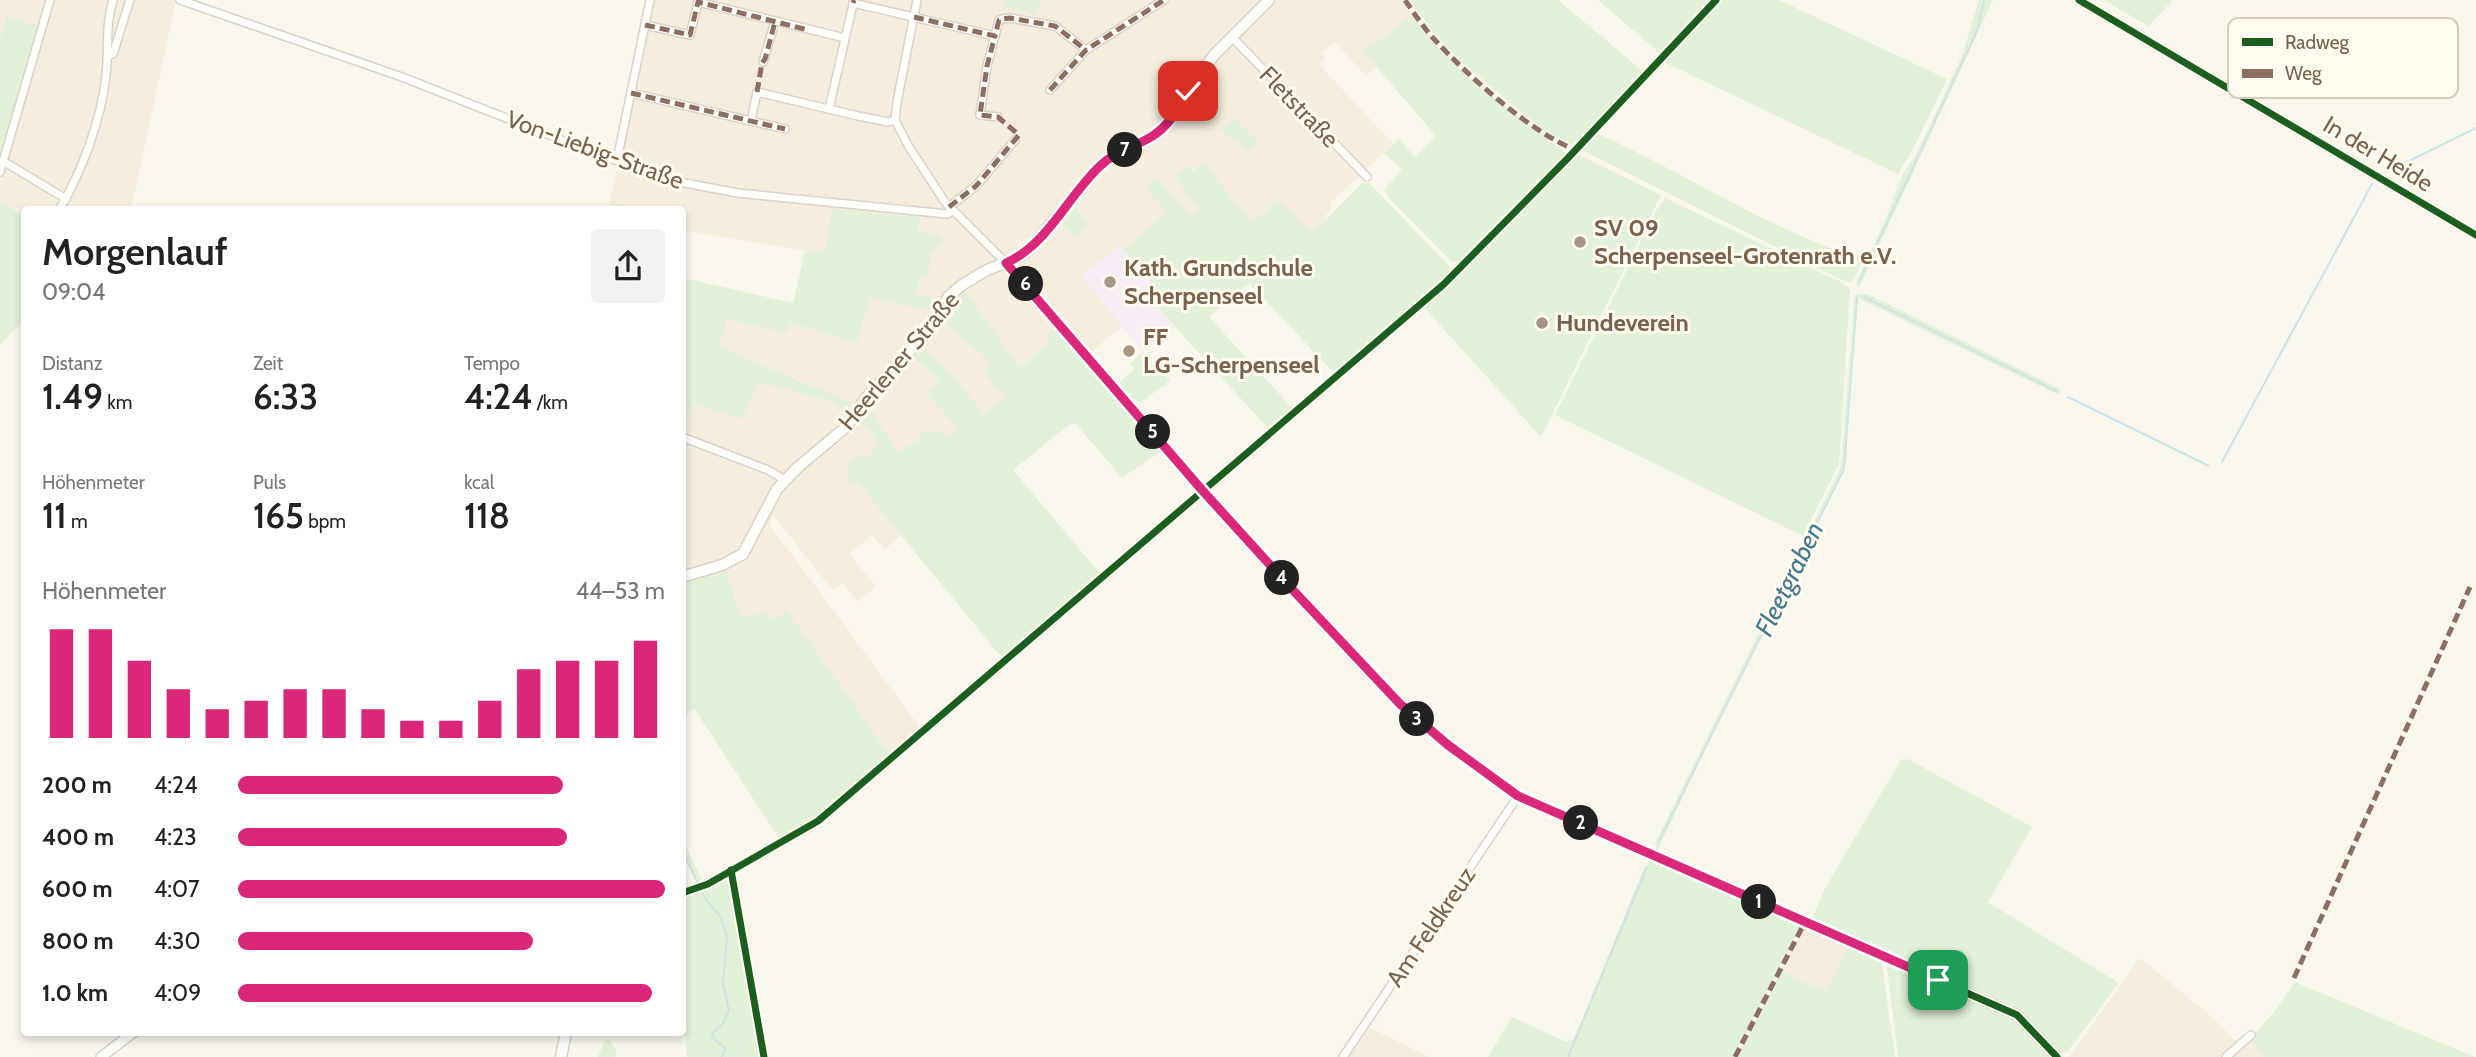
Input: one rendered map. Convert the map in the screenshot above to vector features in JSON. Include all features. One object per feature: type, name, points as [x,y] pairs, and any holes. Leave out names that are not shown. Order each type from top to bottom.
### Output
[{"type":"main road","name":"Heerlener Straße","points":[[686,577],[722,565],[743,554],[775,493],[785,480],[846,427],[866,398],[925,335],[949,296],[970,279],[1028,250],[1102,163],[1149,139],[1163,127],[1177,111],[1214,55],[1269,0]]},
{"type":"main road","points":[[561,1057],[565,1036]]},
{"type":"street","points":[[0,172],[50,0]]},
{"type":"street","points":[[62,206],[83,162],[102,99],[108,21],[113,0]]},
{"type":"street","points":[[107,56],[113,54],[130,0]]},
{"type":"street","name":"Von-Liebig-Straße","points":[[180,0],[402,77],[674,181],[722,191],[947,215],[951,209]]},
{"type":"street","points":[[617,160],[650,0]]},
{"type":"street","points":[[917,0],[895,120],[909,147],[951,209],[1006,263],[1202,490],[1408,711],[1465,758],[1518,796],[2017,1015],[2057,1057]]},
{"type":"street","points":[[1050,90],[1086,50],[1164,0]]},
{"type":"street","name":"In der Heide","points":[[2079,0],[2228,88]]},
{"type":"street","points":[[829,109],[854,1],[995,36]]},
{"type":"street","points":[[645,25],[690,35],[698,2],[845,38]]},
{"type":"street","points":[[998,117],[980,115],[987,66],[999,20],[1038,22],[1060,29],[1086,50]]},
{"type":"street","points":[[763,62],[775,22]]},
{"type":"street","name":"Fletstraße","points":[[1232,37],[1367,177]]},
{"type":"street","points":[[751,121],[757,92],[889,122],[895,120]]},
{"type":"street","points":[[631,93],[785,129]]},
{"type":"street","name":"In der Heide","points":[[2245,98],[2476,235]]},
{"type":"street","points":[[951,209],[976,186],[1015,140]]},
{"type":"street","points":[[3,161],[66,199]]},
{"type":"street","points":[[686,439],[765,469],[785,480]]},
{"type":"street","name":"Am Feldkreuz","points":[[1343,1057],[1518,796]]},
{"type":"street","points":[[2226,1057],[2251,1035]]},
{"type":"street","points":[[101,1057],[129,1036]]},
{"type":"shaded area","points":[[0,0],[176,0],[132,206],[21,206],[21,214],[0,201],[0,181],[20,117],[0,99]]},
{"type":"shaded area","points":[[653,0],[1402,0],[1423,30],[1366,76],[1335,42],[1322,53],[1326,57],[1319,64],[1393,144],[1329,204],[1332,208],[1325,216],[1329,219],[1313,234],[1253,224],[1188,165],[1199,210],[1191,217],[1159,178],[1146,186],[1166,213],[1124,250],[1160,292],[1151,302],[1173,327],[1143,352],[1122,326],[1091,352],[1063,320],[1045,338],[1049,342],[1020,368],[965,292],[942,320],[991,363],[984,373],[1005,396],[985,414],[944,367],[940,381],[927,394],[958,429],[937,445],[925,434],[897,453],[867,405],[880,443],[867,458],[846,467],[901,536],[885,549],[872,535],[849,554],[876,587],[858,602],[843,582],[833,591],[773,515],[769,524],[922,730],[892,758],[787,612],[773,620],[769,613],[740,617],[726,571],[686,583],[686,424],[694,404],[743,419],[758,382],[797,392],[807,383],[719,347],[727,319],[787,333],[789,323],[857,343],[870,298],[929,310],[915,295],[921,276],[825,254],[686,231],[686,206],[609,206]]},
{"type":"shaded area","points":[[1120,246],[1160,292],[1151,302],[1173,327],[1143,352],[1081,276]]},
{"type":"shaded area","points":[[1806,924],[1850,944],[1828,992],[1781,971]]},
{"type":"shaded area","points":[[2140,958],[2212,1017],[2241,1046],[2250,1039],[2263,1057],[2069,1057]]},
{"type":"shaded area","points":[[1368,1027],[1429,1057],[1347,1057]]},
{"type":"green space","points":[[1004,0],[1040,0],[1036,15],[1007,7],[1002,11]]},
{"type":"green space","points":[[1409,0],[1558,0],[1645,73],[1580,143],[1574,146],[1542,129],[1465,65],[1441,42]]},
{"type":"green space","points":[[1598,0],[1705,0],[1709,4],[1661,54]]},
{"type":"green space","points":[[1718,0],[1779,0],[1947,79],[1898,174],[1662,61]]},
{"type":"green space","points":[[1979,0],[1993,0],[1859,287],[1856,283],[1885,221],[1902,176],[1917,153],[1962,56]]},
{"type":"green space","points":[[2104,0],[2173,0],[2148,26]]},
{"type":"green space","points":[[1412,15],[1442,52],[1481,88],[1566,153],[1566,157],[1459,263],[1452,262],[1384,190],[1402,170],[1384,153],[1399,139],[1415,157],[1436,136],[1362,50],[1370,43],[1374,45]]},
{"type":"green space","points":[[7,16],[40,27],[0,157],[0,41]]},
{"type":"green space","points":[[1233,117],[1258,142],[1248,152],[1221,129]]},
{"type":"green space","points":[[1596,133],[1781,227],[1863,260],[1852,282],[1844,281],[1582,150]]},
{"type":"green space","points":[[1577,154],[1661,195],[1541,437],[1422,305]]},
{"type":"green space","points":[[1203,163],[1253,223],[1278,200],[1312,234],[1362,183],[1369,183],[1450,267],[1447,278],[1335,374],[1249,283],[1209,317],[1294,410],[1269,429],[1151,301],[1160,292],[1124,250],[1166,213],[1145,186],[1158,178],[1191,217],[1199,210],[1175,177],[1188,165],[1193,171]]},
{"type":"green space","points":[[1665,198],[1843,283],[1850,290],[1839,464],[1803,536],[1555,415],[1656,211]]},
{"type":"green space","points":[[0,201],[21,214],[21,323],[0,345]]},
{"type":"green space","points":[[1075,207],[1088,224],[1077,238],[1062,224]]},
{"type":"green space","points":[[832,209],[919,217],[918,232],[937,234],[943,239],[931,254],[928,276],[921,275],[915,294],[936,300],[930,310],[870,298],[857,343],[790,323],[787,333],[727,319],[719,347],[853,403],[846,412],[830,401],[758,382],[743,419],[694,404],[686,424],[686,279],[793,303],[805,251],[825,253]]},
{"type":"green space","points":[[965,291],[1020,368],[1049,342],[1045,337],[1058,326],[1164,449],[1122,478],[1077,425],[1071,423],[1013,470],[1101,575],[1003,659],[859,484],[851,484],[848,480],[850,472],[846,467],[857,455],[867,458],[879,443],[859,419],[867,404],[897,452],[917,441],[921,431],[937,431],[949,436],[958,429],[927,394],[940,381],[914,358],[922,346],[985,414],[1005,397],[984,373],[991,363],[942,320],[954,299]]},
{"type":"green space","points":[[1867,294],[2056,387],[2060,391],[2059,395],[1858,298],[1844,470],[1729,699],[1657,852],[1657,839],[1841,466],[1855,295]]},
{"type":"green space","points":[[1143,352],[1170,381],[1141,402],[1134,403],[1117,384],[1135,369],[1130,363]]},
{"type":"green space","points":[[726,571],[740,616],[769,613],[773,620],[787,611],[892,758],[816,821],[780,840],[694,708],[686,715],[686,583]]},
{"type":"green space","points":[[1908,759],[2032,827],[1988,902],[2119,983],[2067,1052],[2060,1053],[2017,1010],[1812,919],[1824,890],[1901,760]]},
{"type":"green space","points":[[1519,801],[1638,852],[1643,858]]},
{"type":"green space","points":[[686,847],[704,884],[698,886],[686,861]]},
{"type":"green space","points":[[1652,861],[1800,922],[1799,929],[1733,1057],[1488,1057],[1512,1017],[1566,1042],[1574,1039],[1644,868]]},
{"type":"green space","points":[[725,877],[736,897],[760,1057],[687,1057],[686,893]]},
{"type":"green space","points":[[1850,944],[1881,957],[1895,1057],[1737,1057],[1781,971],[1827,992]]},
{"type":"green space","points":[[1886,960],[2010,1014],[2053,1057],[1898,1057]]},
{"type":"green space","points":[[2295,982],[2475,1057],[2263,1057],[2250,1039],[2274,1012]]},
{"type":"green space","points":[[605,1040],[609,1040],[617,1051],[615,1057],[598,1057]]},
{"type":"waterway","name":"Fleetgraben","points":[[1860,280],[1977,31],[1984,0]]},
{"type":"waterway","points":[[2387,172],[2476,128]]},
{"type":"waterway","points":[[2222,462],[2372,184]]},
{"type":"waterway","points":[[1864,297],[2056,391]]},
{"type":"waterway","name":"Fleetgraben","points":[[1659,841],[1844,469],[1857,298]]},
{"type":"waterway","points":[[2068,397],[2209,466]]},
{"type":"waterway","points":[[686,858],[705,898],[720,916],[727,936],[723,984],[729,1010],[724,1022],[712,1037],[726,1049],[722,1057]]},
{"type":"waterway","name":"Fleetgraben","points":[[1568,1057],[1647,867]]},
{"type":"marked path","points":[[1050,90],[1086,50],[1164,0]]},
{"type":"marked path","points":[[1405,0],[1434,39],[1500,101],[1557,141],[1575,150],[1580,146]]},
{"type":"marked path","points":[[645,25],[690,35],[698,2],[808,30]]},
{"type":"marked path","points":[[914,17],[995,36],[999,20],[1002,19],[1055,26],[1086,50]]},
{"type":"marked path","points":[[757,92],[762,63],[775,22]]},
{"type":"marked path","points":[[949,207],[976,186],[1019,135],[998,117],[980,115],[987,66],[995,36]]},
{"type":"marked path","points":[[631,93],[785,129]]},
{"type":"marked path","points":[[2294,978],[2470,587]]},
{"type":"marked path","points":[[1735,1057],[1805,922]]},
{"type":"cycle path","points":[[686,892],[708,884],[818,821],[1444,284],[1568,158],[1716,0]]},
{"type":"cycle path","points":[[2079,0],[2228,88]]},
{"type":"cycle path","points":[[2245,98],[2476,235]]},
{"type":"cycle path","points":[[1202,490],[1400,704],[1448,745],[1518,796],[2017,1015],[2057,1057]]},
{"type":"cycle path","points":[[731,870],[764,1057]]},
{"type":"place","name":"SV 09 Scherpenseel-Grotenrath e.V.","points":[[1580,242]]},
{"type":"place","name":"Kath. Grundschule Scherpenseel","points":[[1110,282]]},
{"type":"place","name":"Hundeverein","points":[[1542,323]]},
{"type":"place","name":"FF LG-Scherpenseel","points":[[1129,351]]},
{"type":"route","points":[[1188,91],[1177,111],[1156,134],[1102,163],[1028,250],[1006,263],[1202,490],[1366,670],[1400,704],[1448,745],[1518,796],[1938,980]]}]
